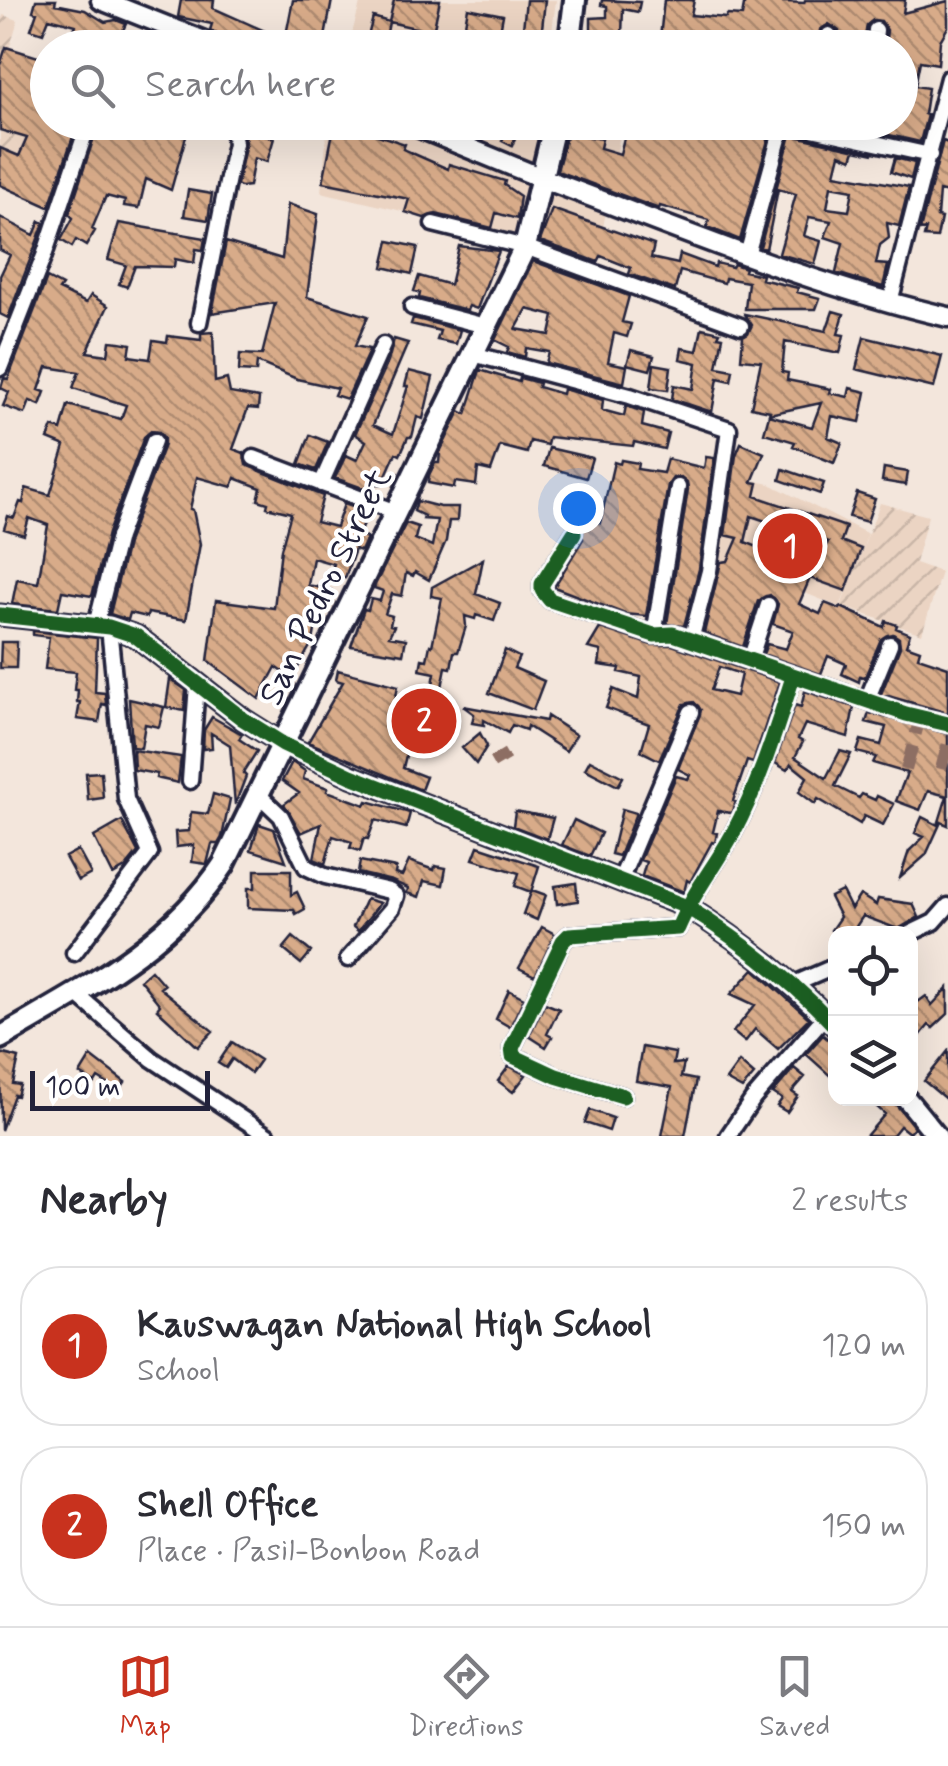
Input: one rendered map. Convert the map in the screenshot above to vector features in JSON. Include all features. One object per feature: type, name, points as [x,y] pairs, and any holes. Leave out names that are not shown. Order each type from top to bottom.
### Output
[{"type":"main road","points":[[571,30],[575,0]]},
{"type":"main road","name":"San Pedro Street","points":[[0,1038],[142,952],[187,912],[224,864],[525,247],[551,140]]},
{"type":"street","points":[[101,0],[165,30]]},
{"type":"street","points":[[890,302],[948,78]]},
{"type":"street","points":[[0,368],[44,256],[83,140]]},
{"type":"street","points":[[200,323],[235,140]]},
{"type":"street","points":[[450,140],[747,255],[948,317]]},
{"type":"street","points":[[747,255],[777,140]]},
{"type":"street","points":[[860,140],[930,155]]},
{"type":"street","points":[[433,224],[525,247],[740,326]]},
{"type":"street","points":[[412,306],[486,326]]},
{"type":"street","points":[[321,484],[383,345]]},
{"type":"street","points":[[473,354],[630,396],[729,429],[710,571],[691,640]]},
{"type":"street","points":[[74,952],[150,853],[126,799],[103,626],[118,537],[154,441]]},
{"type":"street","points":[[254,458],[396,512]]},
{"type":"street","points":[[654,635],[678,487]]},
{"type":"street","points":[[574,533],[542,584],[550,600],[654,635],[673,634],[948,724]]},
{"type":"street","points":[[750,660],[768,605]]},
{"type":"street","points":[[0,615],[103,626],[148,642],[197,684],[283,744],[351,776],[687,907],[734,937],[828,1020]]},
{"type":"street","points":[[867,700],[890,644]]},
{"type":"street","points":[[623,1096],[543,1070],[513,1056],[512,1048],[569,935],[676,929],[732,834],[773,741],[793,676]]},
{"type":"street","points":[[190,781],[197,684]]},
{"type":"street","points":[[620,881],[691,712]]},
{"type":"street","points":[[259,796],[281,816],[306,867],[325,876],[389,890],[396,896],[392,908],[348,959]]},
{"type":"street","points":[[918,930],[934,922],[948,906]]},
{"type":"street","points":[[792,985],[828,969]]},
{"type":"street","points":[[76,993],[152,1058],[268,1136]]},
{"type":"street","points":[[728,1136],[753,1099],[828,1024]]},
{"type":"street","points":[[913,1106],[937,1136]]},
{"type":"shaded area","points":[[361,0],[556,0],[552,30],[353,30]]},
{"type":"shaded area","points":[[3,15],[18,20],[8,53],[30,58],[30,134],[20,157],[0,147]]},
{"type":"shaded area","points":[[326,140],[619,140],[595,272],[398,210],[321,192]]},
{"type":"shaded area","points":[[727,475],[770,484],[868,534],[840,607],[716,558]]},
{"type":"shaded area","points":[[880,503],[928,516],[915,563],[941,572],[922,634],[841,606]]},
{"type":"building","points":[[36,0],[56,0],[55,4],[85,10],[105,22],[116,20],[126,24],[123,30],[74,30],[76,25],[49,18],[44,30],[34,30],[31,29],[37,12],[33,11]]},
{"type":"building","points":[[181,0],[214,0],[213,8],[262,30],[210,30],[212,24],[178,17]]},
{"type":"building","points":[[293,0],[332,0],[326,30],[287,30]]},
{"type":"building","points":[[394,0],[440,0],[433,30],[389,22]]},
{"type":"building","points":[[526,0],[545,0],[542,30],[523,30]]},
{"type":"building","points":[[602,0],[640,2],[638,12],[623,9],[622,30],[591,30],[591,18],[607,17],[607,6],[601,5]]},
{"type":"building","points":[[664,0],[694,0],[691,15],[726,18],[742,16],[745,0],[905,0],[903,13],[948,1],[948,27],[940,41],[938,64],[920,61],[918,71],[918,30],[887,30],[881,21],[873,20],[866,30],[838,30],[829,24],[820,30],[661,30]]},
{"type":"building","points":[[468,8],[503,15],[500,30],[464,30]]},
{"type":"building","points":[[373,17],[389,22],[387,30],[370,30]]},
{"type":"building","points":[[6,47],[30,54],[30,140],[72,140],[49,207],[0,185],[0,148],[19,156],[27,138],[0,130],[0,65]]},
{"type":"building","points":[[918,86],[928,88],[920,142],[911,140],[918,140]]},
{"type":"building","points":[[93,140],[185,140],[171,190],[146,179],[139,208],[124,206],[125,201],[106,196],[86,246],[76,240],[72,247],[61,240],[73,218],[69,214]]},
{"type":"building","points":[[273,140],[267,162],[254,158],[249,186],[241,187],[237,185],[246,142]]},
{"type":"building","points":[[331,140],[393,140],[405,144],[403,149],[448,169],[449,164],[505,181],[504,185],[520,196],[517,219],[496,213],[492,228],[436,214],[424,218],[405,212],[409,199],[323,182]]},
{"type":"building","points":[[565,140],[602,140],[600,148],[620,154],[624,140],[768,140],[740,240],[707,227],[709,220],[660,206],[659,209],[557,171]]},
{"type":"building","points":[[790,140],[813,140],[874,154],[855,150],[852,159],[840,154],[835,174],[909,187],[899,226],[887,223],[889,238],[880,245],[876,264],[888,265],[883,287],[836,273],[843,243],[825,237],[831,221],[809,217],[804,236],[821,241],[815,264],[779,254],[796,194],[778,189],[766,249],[760,247]],"holes":[[[831,186],[853,190],[849,211],[827,208]]]},
{"type":"building","points":[[943,141],[948,143],[948,193],[939,191],[937,217],[941,218],[937,238],[924,237],[926,229],[920,230]]},
{"type":"building","points":[[895,158],[915,163],[911,179],[891,172]]},
{"type":"building","points":[[188,190],[212,194],[208,220],[184,216]]},
{"type":"building","points":[[288,204],[318,214],[307,297],[368,316],[355,346],[369,349],[368,353],[347,399],[334,395],[337,388],[297,379],[257,362],[256,372],[239,371],[240,354],[262,355],[275,303],[212,313],[226,242],[282,259]]},
{"type":"building","points":[[552,209],[654,245],[651,258],[678,264],[680,254],[715,267],[716,263],[732,267],[734,264],[762,275],[761,279],[820,298],[816,309],[745,309],[748,282],[725,278],[724,283],[680,271],[675,290],[629,274],[631,268],[601,256],[598,262],[540,241]]},
{"type":"building","points":[[0,217],[34,235],[40,221],[44,223],[8,318],[0,314],[0,276],[10,255],[0,250]]},
{"type":"building","points":[[119,223],[205,238],[203,250],[196,249],[194,263],[175,259],[174,267],[135,266],[127,287],[119,284],[126,265],[108,260]]},
{"type":"building","points":[[389,241],[418,247],[412,274],[383,267]]},
{"type":"building","points":[[459,246],[499,251],[477,309],[419,298],[420,293],[414,291],[419,276],[450,285]]},
{"type":"building","points":[[533,261],[629,296],[622,322],[631,324],[627,337],[614,333],[608,362],[627,366],[624,383],[546,363],[549,352],[526,348],[525,357],[507,352],[509,347],[495,340]],"holes":[[[527,309],[554,316],[550,335],[516,329]]]},
{"type":"building","points":[[47,278],[62,286],[59,290],[86,303],[91,295],[108,306],[87,352],[108,355],[110,341],[120,342],[131,344],[129,356],[150,359],[153,340],[167,342],[168,336],[201,340],[201,333],[213,332],[215,382],[227,379],[230,393],[259,398],[258,409],[248,408],[233,449],[244,453],[246,465],[323,496],[316,522],[336,527],[344,504],[367,512],[359,535],[367,538],[361,551],[355,549],[345,578],[331,572],[334,564],[313,558],[308,585],[331,590],[326,611],[319,609],[313,641],[292,678],[276,667],[259,699],[208,661],[216,600],[274,608],[281,549],[291,513],[267,507],[268,503],[258,500],[261,488],[235,478],[232,487],[197,477],[190,509],[200,544],[186,620],[130,613],[128,620],[110,614],[128,540],[164,445],[159,432],[151,431],[144,437],[108,533],[92,596],[62,591],[58,609],[12,604],[17,579],[38,583],[48,525],[29,518],[24,535],[4,529],[8,516],[14,518],[20,502],[23,503],[26,488],[50,495],[65,446],[48,439],[53,427],[61,430],[68,405],[121,419],[126,405],[73,388],[79,372],[47,367],[39,390],[45,392],[40,405],[30,401],[25,414],[3,406],[9,392],[1,388],[4,378],[8,379]]},
{"type":"building","points":[[833,311],[844,314],[838,334],[844,335],[840,353],[785,342],[782,372],[788,373],[787,380],[831,389],[830,393],[848,397],[850,388],[866,392],[860,422],[832,416],[828,437],[842,443],[834,463],[793,446],[795,442],[764,433],[769,415],[812,427],[821,403],[769,414],[770,411],[751,407],[761,361],[741,359],[743,336],[752,325],[745,314],[826,331]]},
{"type":"building","points":[[413,318],[460,330],[456,344],[437,340],[440,331],[411,324]]},
{"type":"building","points":[[702,328],[720,332],[718,336],[723,337],[717,367],[733,370],[731,381],[718,378],[712,412],[672,399],[674,385],[693,389],[697,363],[680,359],[682,348],[697,351]]},
{"type":"building","points":[[864,337],[942,356],[934,388],[856,369]]},
{"type":"building","points":[[394,339],[408,343],[373,425],[393,434],[409,371],[433,377],[423,419],[417,417],[412,437],[408,437],[400,455],[396,453],[382,484],[372,484],[371,491],[335,478],[346,455],[357,460],[366,441],[355,434],[388,362]]},
{"type":"building","points":[[631,350],[654,356],[650,370],[627,364]]},
{"type":"building","points":[[654,364],[671,367],[668,390],[651,388]]},
{"type":"building","points":[[480,370],[519,382],[520,378],[539,383],[538,387],[562,394],[563,389],[603,400],[602,410],[624,416],[626,406],[644,412],[642,426],[668,433],[664,449],[634,442],[633,446],[549,437],[547,445],[530,441],[527,453],[500,446],[491,471],[478,468],[476,485],[455,482],[454,488],[428,483],[460,411],[466,414]]},
{"type":"building","points":[[310,435],[328,442],[316,470],[299,464]]},
{"type":"building","points":[[741,443],[764,453],[752,482],[758,483],[755,496],[846,527],[841,541],[861,549],[846,591],[810,578],[799,604],[820,614],[825,603],[841,607],[884,627],[886,621],[897,625],[896,628],[910,634],[906,645],[920,650],[918,657],[948,667],[948,713],[881,694],[900,647],[899,638],[893,634],[881,639],[865,677],[860,676],[859,682],[842,674],[846,664],[828,656],[821,674],[763,654],[767,644],[786,649],[793,631],[773,624],[778,604],[770,595],[758,601],[743,647],[704,633],[721,562],[728,561],[738,538],[725,535]],"holes":[[[751,516],[828,542],[811,568],[745,542]]]},
{"type":"building","points":[[549,448],[592,458],[586,478],[544,466]]},
{"type":"building","points":[[706,457],[714,458],[699,569],[684,626],[667,624],[688,489],[681,477],[673,478],[668,485],[646,616],[625,614],[554,587],[583,539],[582,527],[589,516],[600,523],[614,462],[638,463],[637,469],[663,473],[667,459],[704,468]]},
{"type":"building","points":[[884,468],[908,472],[906,485],[882,481]]},
{"type":"building","points":[[783,469],[824,483],[820,494],[780,480]]},
{"type":"building","points":[[857,493],[875,499],[867,522],[849,517]]},
{"type":"building","points":[[417,501],[458,507],[457,521],[449,521],[446,541],[429,580],[415,572],[413,576],[406,573],[402,596],[392,594],[385,614],[392,616],[390,625],[394,626],[389,636],[406,639],[403,654],[351,646],[364,609],[368,610],[371,599],[380,601],[383,591],[374,588],[406,523],[418,527],[415,539],[432,546],[437,520],[423,519],[414,511]]},
{"type":"building","points":[[483,559],[476,594],[500,603],[494,621],[465,616],[458,652],[454,652],[451,668],[446,667],[434,728],[414,721],[403,768],[426,777],[421,790],[308,742],[343,682],[336,680],[338,670],[398,686],[395,701],[429,708],[435,673],[420,670],[422,659],[427,660],[432,646],[442,598],[431,596],[432,587]]},
{"type":"building","points":[[600,628],[651,645],[672,645],[780,682],[753,763],[747,761],[731,813],[718,811],[713,832],[717,833],[715,843],[712,842],[690,882],[687,880],[684,892],[642,876],[646,862],[640,860],[676,776],[688,779],[690,775],[678,769],[701,710],[694,702],[684,704],[659,760],[641,751],[649,724],[606,708],[613,689],[638,699],[641,677],[599,665],[601,651],[588,648]],"holes":[[[719,667],[741,674],[736,696],[711,690]]]},
{"type":"building","points":[[33,631],[97,638],[95,692],[105,693],[106,705],[102,704],[99,722],[77,719],[80,702],[78,690],[74,690],[76,672],[45,669],[49,637],[33,635]]},
{"type":"building","points":[[1,642],[17,642],[16,668],[0,668]]},
{"type":"building","points":[[505,650],[519,657],[514,668],[544,681],[533,710],[489,693]]},
{"type":"building","points":[[170,679],[186,690],[184,711],[166,707]]},
{"type":"building","points":[[805,691],[854,707],[848,737],[805,724],[798,739],[803,742],[795,757],[826,778],[840,751],[851,754],[835,786],[859,798],[862,794],[875,800],[877,796],[894,804],[883,825],[864,816],[860,824],[818,799],[815,804],[799,792],[807,777],[791,764],[787,770],[775,763],[795,705],[801,707]]},
{"type":"building","points":[[129,699],[164,707],[159,727],[145,724],[141,748],[132,747]]},
{"type":"building","points":[[463,706],[546,721],[547,716],[576,735],[566,751],[527,726],[526,730],[512,725],[508,733],[484,720],[484,725],[472,723],[474,714]]},
{"type":"building","points":[[869,713],[948,734],[948,825],[941,822],[926,855],[900,878],[909,851],[924,837],[915,833],[922,817],[938,825],[947,796],[928,791],[920,810],[896,801],[907,773],[873,763],[876,757],[857,752],[861,740],[881,745],[886,727],[866,722]]},
{"type":"building","points":[[212,717],[242,734],[239,739],[257,751],[243,773],[246,776],[235,805],[230,745],[211,733],[212,748],[203,749],[204,730]]},
{"type":"building","points":[[480,733],[487,746],[476,764],[462,748]]},
{"type":"building","points":[[133,750],[181,757],[178,783],[134,770]]},
{"type":"building","points":[[590,760],[623,777],[618,786],[585,769]]},
{"type":"building","points":[[292,762],[305,771],[303,779],[328,788],[327,791],[365,805],[367,801],[410,813],[406,828],[375,820],[360,851],[350,848],[352,842],[333,836],[325,864],[314,859],[321,824],[301,833],[284,804],[299,793],[282,781]]},
{"type":"building","points":[[101,772],[103,798],[88,800],[86,773]]},
{"type":"building","points":[[213,794],[230,799],[222,837],[218,844],[212,844],[207,864],[192,862],[194,845],[176,847],[175,832],[189,831],[191,812],[208,814]]},
{"type":"building","points":[[622,809],[636,813],[619,856],[611,854]]},
{"type":"building","points":[[515,811],[553,818],[547,839],[513,826]]},
{"type":"building","points":[[574,820],[601,833],[590,856],[562,845]]},
{"type":"building","points":[[122,821],[138,852],[113,875],[94,837]]},
{"type":"building","points":[[259,824],[274,829],[286,861],[251,850]]},
{"type":"building","points":[[478,846],[539,866],[531,892],[515,886],[519,873],[473,859]]},
{"type":"building","points":[[78,850],[91,874],[78,881],[65,857]]},
{"type":"building","points":[[360,861],[396,868],[395,874],[402,876],[409,861],[434,870],[435,866],[446,868],[443,885],[424,881],[419,897],[392,881],[358,873]]},
{"type":"building","points":[[255,870],[291,870],[291,895],[297,892],[305,909],[296,914],[294,910],[248,908],[248,888],[255,888]]},
{"type":"building","points":[[576,883],[578,901],[557,904],[555,886]]},
{"type":"building","points":[[532,890],[546,895],[537,920],[523,914]]},
{"type":"building","points":[[842,891],[851,909],[860,895],[876,905],[878,899],[913,904],[919,917],[903,926],[890,926],[863,916],[856,926],[834,926],[840,917],[830,897]]},
{"type":"building","points":[[366,899],[380,903],[358,931],[353,927]]},
{"type":"building","points":[[542,927],[555,934],[535,976],[519,968]]},
{"type":"building","points":[[293,937],[311,952],[301,964],[283,949]]},
{"type":"building","points":[[754,969],[809,1018],[778,1049],[755,1029],[745,1042],[733,1032],[755,1005],[731,994]]},
{"type":"building","points":[[151,970],[164,985],[160,988],[213,1031],[198,1047],[157,1009],[160,1005],[140,980]]},
{"type":"building","points":[[948,988],[948,1014],[933,1028],[929,1025],[918,1038],[918,1002],[926,996],[932,1005]]},
{"type":"building","points":[[509,990],[524,998],[510,1027],[496,1019]]},
{"type":"building","points":[[545,1003],[559,1009],[547,1034],[552,1037],[546,1047],[529,1036]]},
{"type":"building","points":[[823,1035],[828,1039],[828,1074],[806,1054]]},
{"type":"building","points":[[232,1042],[260,1060],[251,1073],[232,1059],[226,1068],[218,1063]]},
{"type":"building","points":[[642,1047],[675,1053],[673,1064],[684,1063],[681,1077],[696,1080],[685,1136],[662,1136],[672,1087],[636,1081]]},
{"type":"building","points":[[948,1051],[948,1101],[924,1081]]},
{"type":"building","points":[[0,1053],[19,1058],[13,1084],[20,1085],[1,1130]]},
{"type":"building","points":[[91,1056],[125,1082],[119,1091],[98,1078],[95,1083],[80,1074]]},
{"type":"building","points":[[739,1062],[754,1075],[742,1089],[726,1080]]},
{"type":"building","points":[[509,1066],[526,1075],[513,1092],[498,1081]]},
{"type":"building","points":[[794,1068],[805,1077],[792,1092],[798,1096],[787,1112],[777,1106],[782,1099],[773,1093]]},
{"type":"building","points":[[876,1106],[897,1106],[914,1127],[909,1133],[900,1126],[892,1136],[866,1136],[885,1114]]},
{"type":"building","points":[[590,1110],[613,1118],[609,1131],[585,1123]]},
{"type":"marked path","points":[[906,770],[920,718]]},
{"type":"marked path","points":[[941,769],[948,743]]},
{"type":"marked path","points":[[492,763],[507,754]]},
{"type":"cycle path","points":[[574,533],[542,584],[550,600],[654,635],[673,634],[906,714],[948,724]]},
{"type":"cycle path","points":[[0,615],[109,627],[136,636],[243,719],[283,744],[351,776],[687,907],[765,962],[828,1019]]},
{"type":"cycle path","points":[[623,1096],[556,1076],[513,1056],[512,1048],[569,935],[678,928],[742,816],[793,677]]},
{"type":"place","name":"Kauswagan National High School","points":[[790,546]]},
{"type":"place","name":"Shell Office","points":[[424,721]]}]
